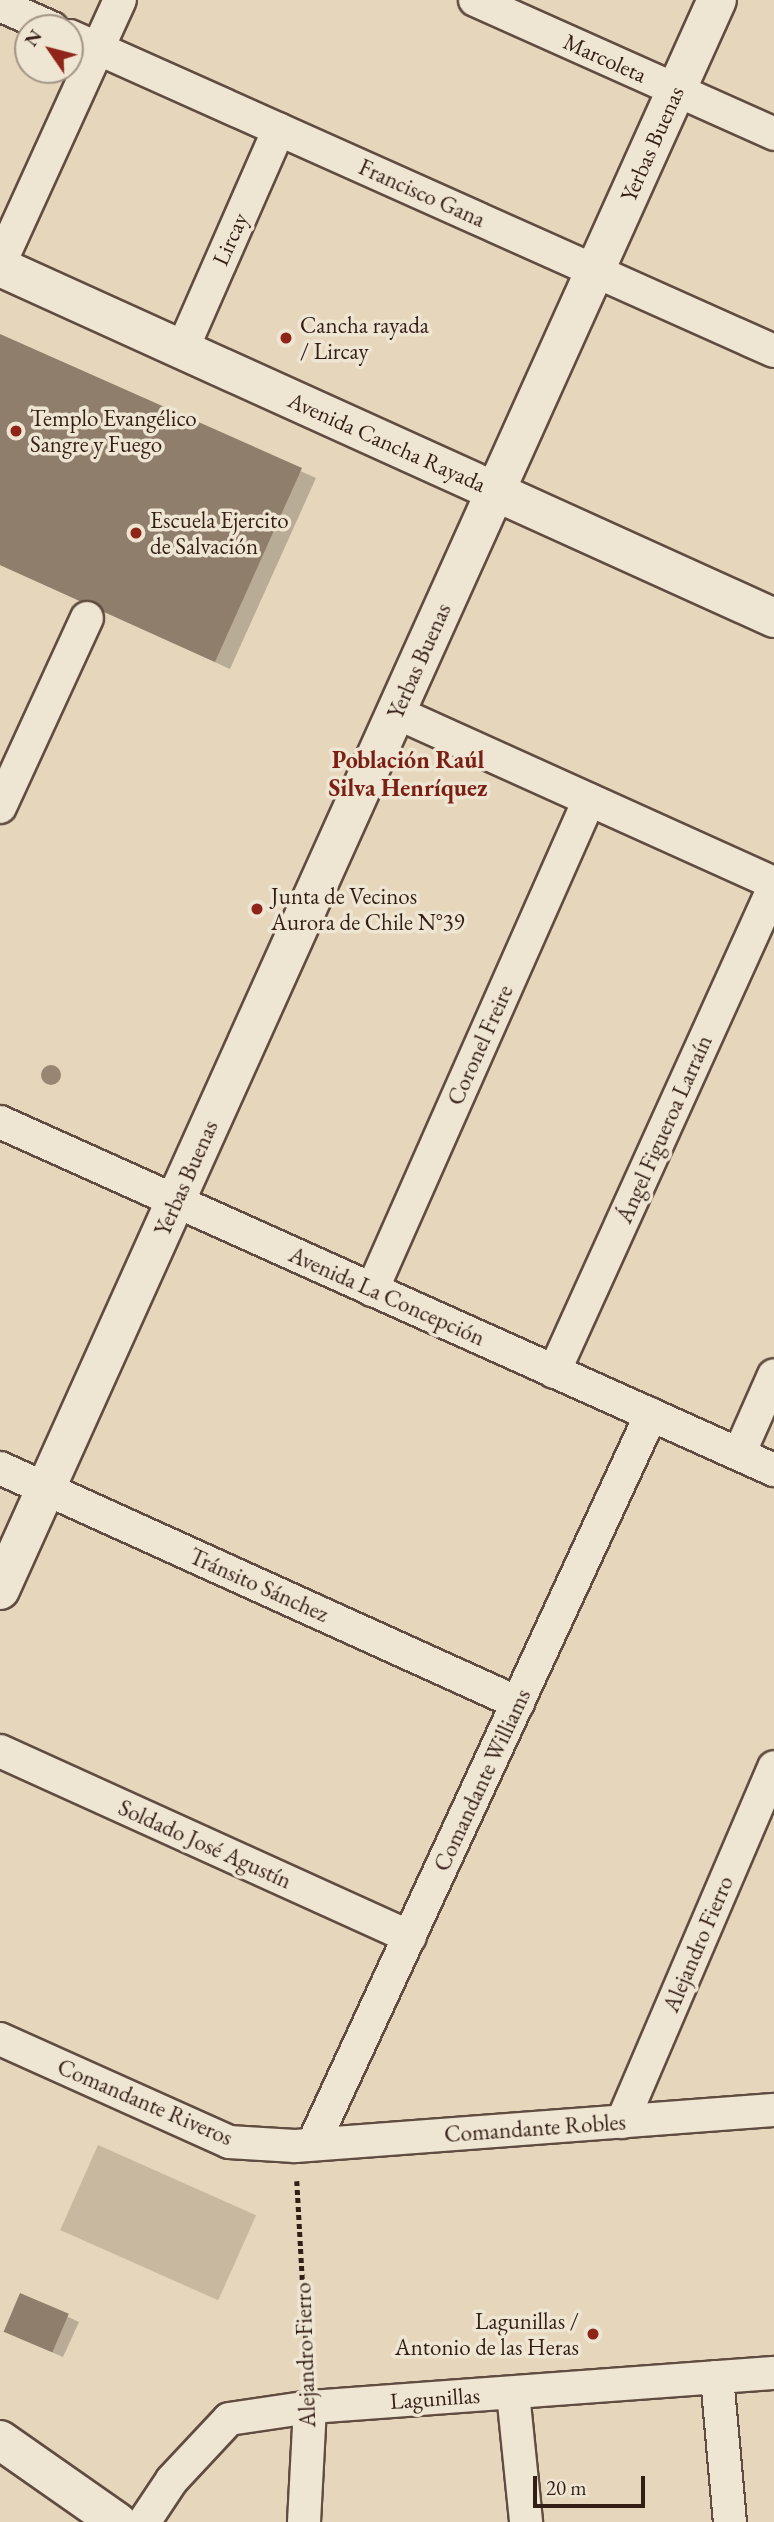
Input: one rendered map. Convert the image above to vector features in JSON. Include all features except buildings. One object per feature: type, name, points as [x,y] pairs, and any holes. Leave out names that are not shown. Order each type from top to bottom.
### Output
[{"type":"street","points":[[84,42],[120,0]]},
{"type":"street","name":"Marcoleta","points":[[475,0],[774,134]]},
{"type":"street","name":"Yerbas Buenas","points":[[0,1590],[717,0]]},
{"type":"street","points":[[0,5],[20,14]]},
{"type":"street","name":"Francisco Gana","points":[[84,42],[774,351]]},
{"type":"street","points":[[0,265],[68,84]]},
{"type":"street","name":"Lircay","points":[[182,350],[279,129]]},
{"type":"street","name":"Avenida Cancha Rayada","points":[[0,265],[774,618]]},
{"type":"street","points":[[0,807],[87,618]]},
{"type":"street","points":[[395,712],[774,885]]},
{"type":"street","name":"Coronel Freire","points":[[372,1290],[589,800]]},
{"type":"street","name":"Ángel Figueroa Larraín","points":[[554,1372],[774,885]]},
{"type":"street","name":"Avenida La Concepción","points":[[0,1122],[774,1471]]},
{"type":"street","points":[[738,1454],[774,1375]]},
{"type":"street","name":"Comandante Williams","points":[[304,2145],[410,1937],[651,1415]]},
{"type":"street","name":"Tránsito Sánchez","points":[[0,1468],[518,1703]]},
{"type":"street","name":"Soldado José Agustín","points":[[0,1751],[410,1937]]},
{"type":"street","name":"Alejandro Fierro","points":[[622,2122],[774,1767]]},
{"type":"street","name":"Comandante Riveros","points":[[0,2039],[229,2142],[304,2145]]},
{"type":"street","name":"Comandante Robles","points":[[304,2145],[774,2110]]},
{"type":"street","name":"Lagunillas","points":[[144,2522],[172,2480],[229,2419],[310,2407],[774,2373]]},
{"type":"street","points":[[717,2377],[730,2522]]},
{"type":"street","points":[[513,2393],[526,2522]]},
{"type":"street","name":"Alejandro Fierro","points":[[304,2522],[310,2407]]},
{"type":"street","points":[[0,2440],[117,2522]]},
{"type":"path","name":"Alejandro Fierro","points":[[304,2145],[310,2407]]},
{"type":"shaded area","points":[[98,2145],[256,2215],[218,2300],[60,2230]]},
{"type":"place","name":"Cancha rayada / Lircay","points":[[286,338]]},
{"type":"place","name":"Templo Evangélico Sangre y Fuego","points":[[16,431]]},
{"type":"place","name":"Escuela Ejercito de Salvación","points":[[136,533]]},
{"type":"place","name":"Junta de Vecinos Aurora de Chile N°39","points":[[257,909]]},
{"type":"place","name":"Lagunillas / Antonio de las Heras","points":[[593,2334]]},
{"type":"district","name":"Población Raúl Silva Henríquez","points":[[408,774]]}]
